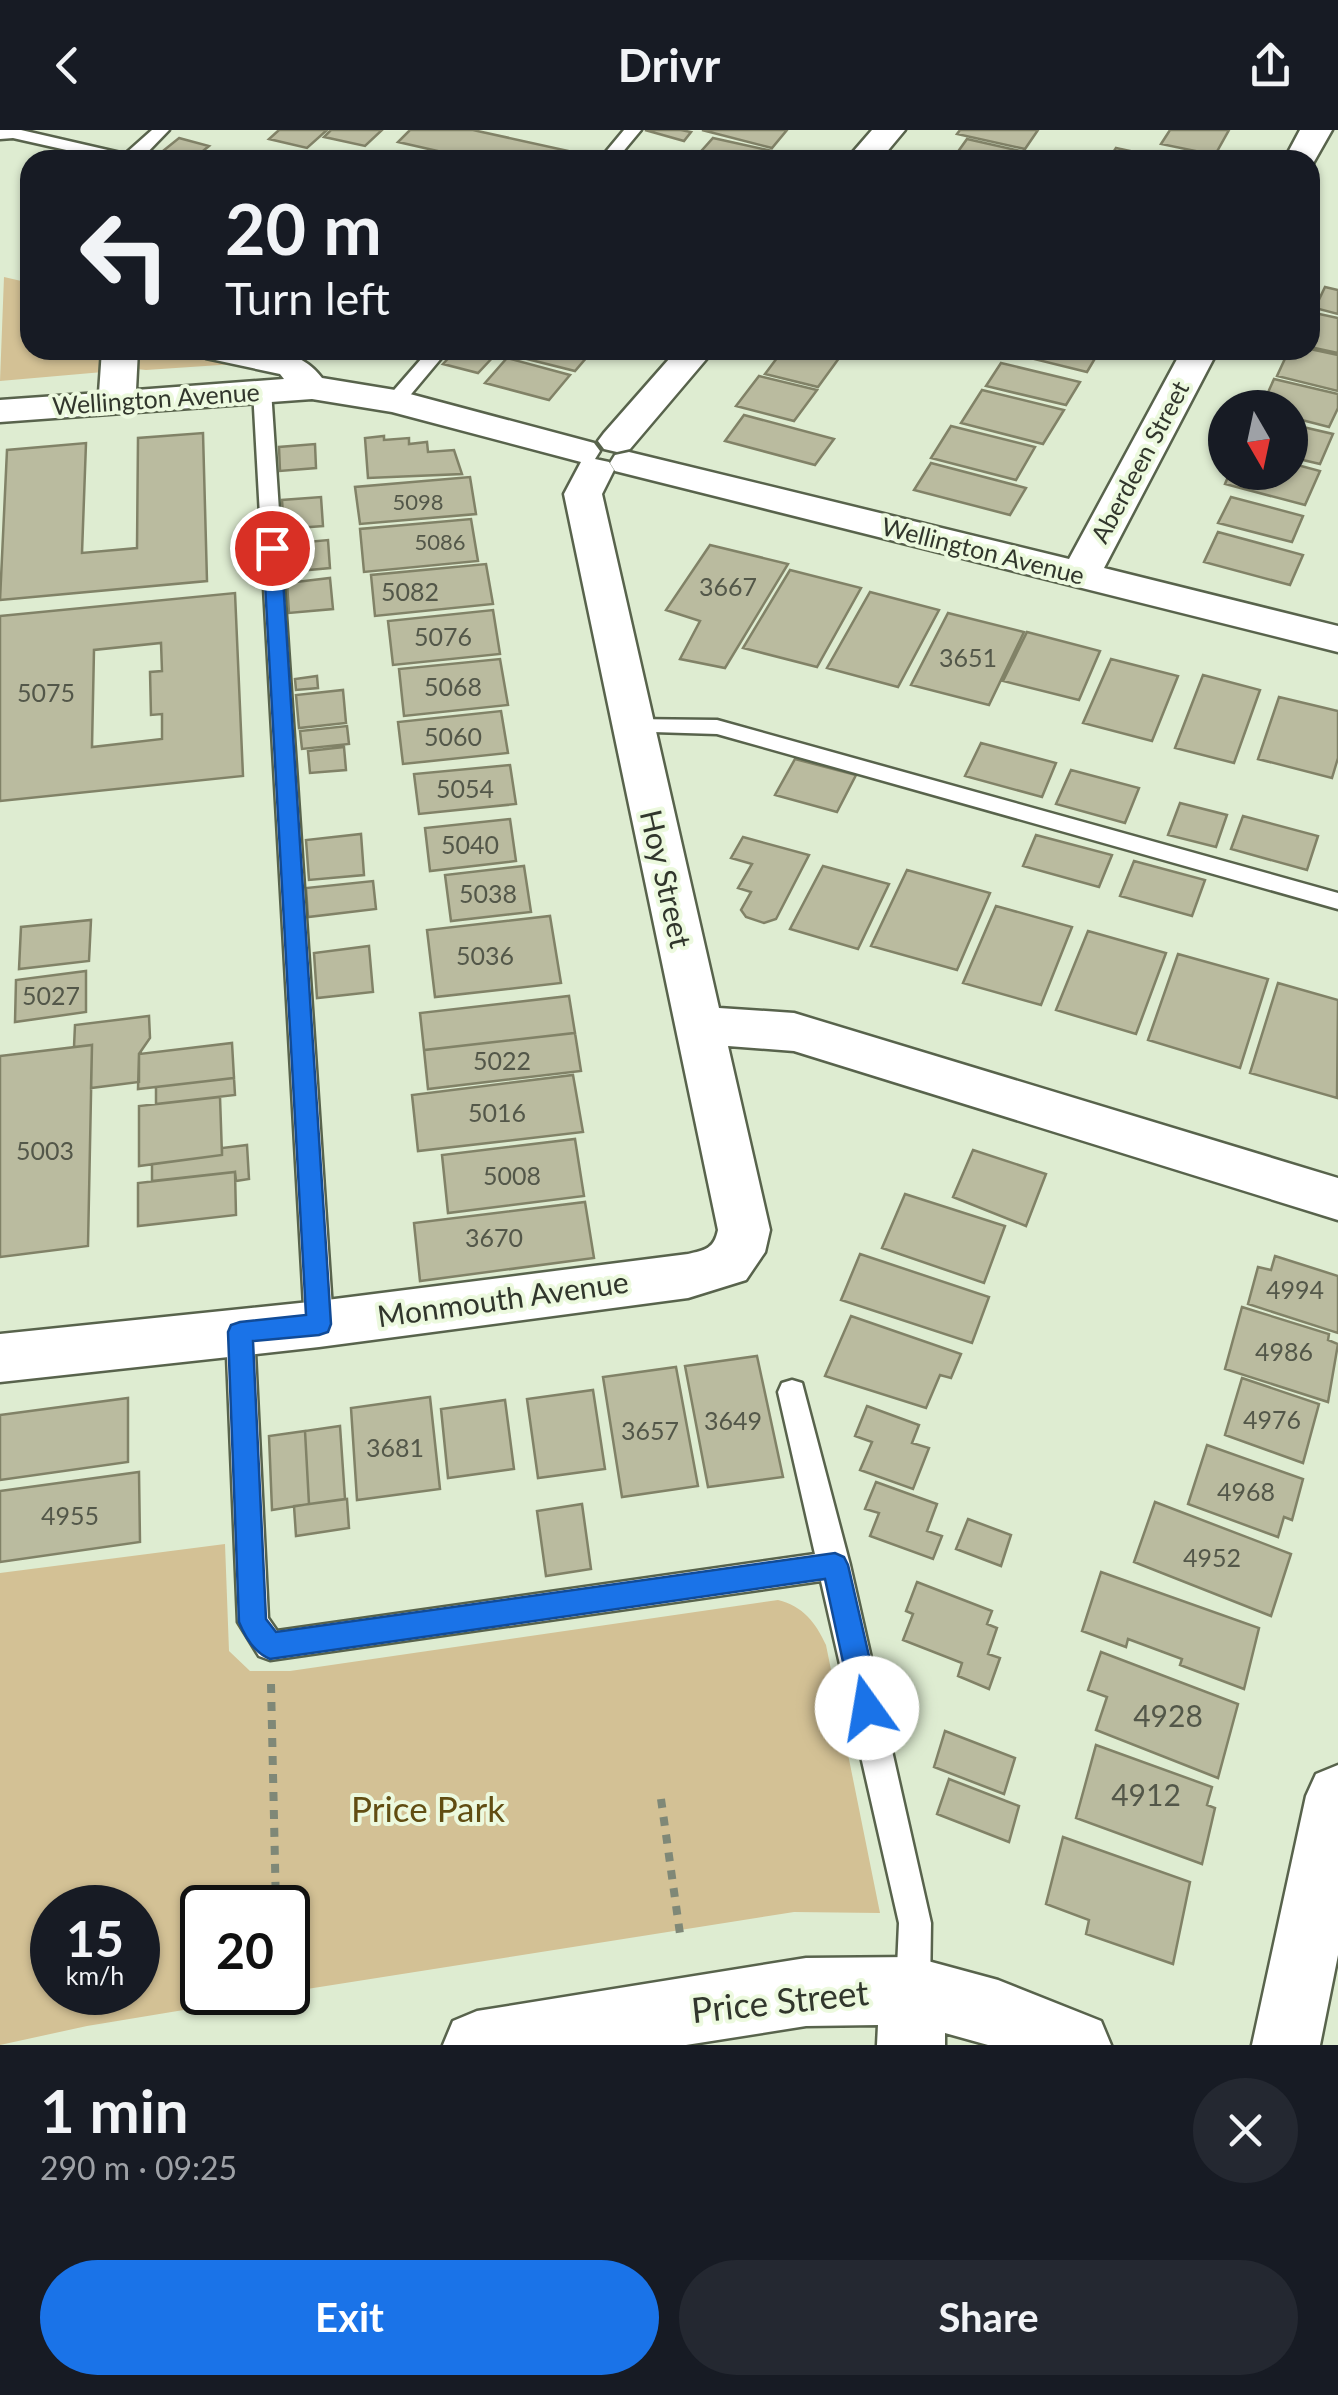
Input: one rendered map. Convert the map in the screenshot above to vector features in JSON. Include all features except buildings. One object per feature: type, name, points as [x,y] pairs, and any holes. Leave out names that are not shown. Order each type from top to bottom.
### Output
[{"type":"street","points":[[871,150],[889,130]]},
{"type":"street","points":[[116,402],[119,360]]},
{"type":"street","name":"Wellington Avenue","points":[[264,360],[292,366],[312,388]]},
{"type":"street","points":[[606,456],[688,360]]},
{"type":"street","name":"Aberdeen Street","points":[[1081,574],[1195,360]]},
{"type":"street","name":"Wellington Avenue","points":[[0,411],[312,388],[395,400],[1338,639]]},
{"type":"street","name":"Hoy Street","points":[[606,456],[583,494],[629,726],[744,1230],[742,1249],[734,1260],[708,1272]]},
{"type":"street","points":[[700,1024],[794,1032],[1338,1199]]},
{"type":"street","name":"Monmouth Avenue","points":[[0,1358],[319,1324],[708,1272]]},
{"type":"street","points":[[1286,2045],[1338,1796]]},
{"type":"street","name":"Price Street","points":[[477,2045],[806,1992],[912,2018],[998,2014],[1076,2045]]},
{"type":"lane","points":[[140,150],[160,130]]},
{"type":"lane","points":[[616,150],[633,130]]},
{"type":"lane","points":[[0,134],[12,133],[86,150]]},
{"type":"lane","points":[[395,400],[430,360]]},
{"type":"lane","points":[[262,390],[319,1324]]},
{"type":"lane","points":[[629,726],[718,726],[1338,901]]},
{"type":"lane","points":[[240,1332],[252,1622],[270,1646],[835,1565]]},
{"type":"lane","points":[[792,1392],[915,1924],[912,2018]]},
{"type":"path","points":[[270,1646],[275,1885]]},
{"type":"path","points":[[660,1800],[682,1941]]},
{"type":"green space","points":[[4,277],[20,281],[20,360],[103,360],[103,372],[0,381]]},
{"type":"green space","points":[[136,360],[220,360],[235,364],[146,370],[136,369]]},
{"type":"green space","name":"Price Park","points":[[225,1544],[229,1651],[250,1671],[290,1671],[778,1600],[808,1616],[826,1645],[880,1913],[794,1912],[310,1989],[310,1885],[180,1885],[180,2011],[160,2014],[160,1885],[30,1885],[30,2015],[154,2015],[0,2045],[0,1573]]},
{"type":"route","points":[[272,548],[319,1324],[240,1332],[252,1622],[270,1646],[835,1565],[867,1708]]}]
